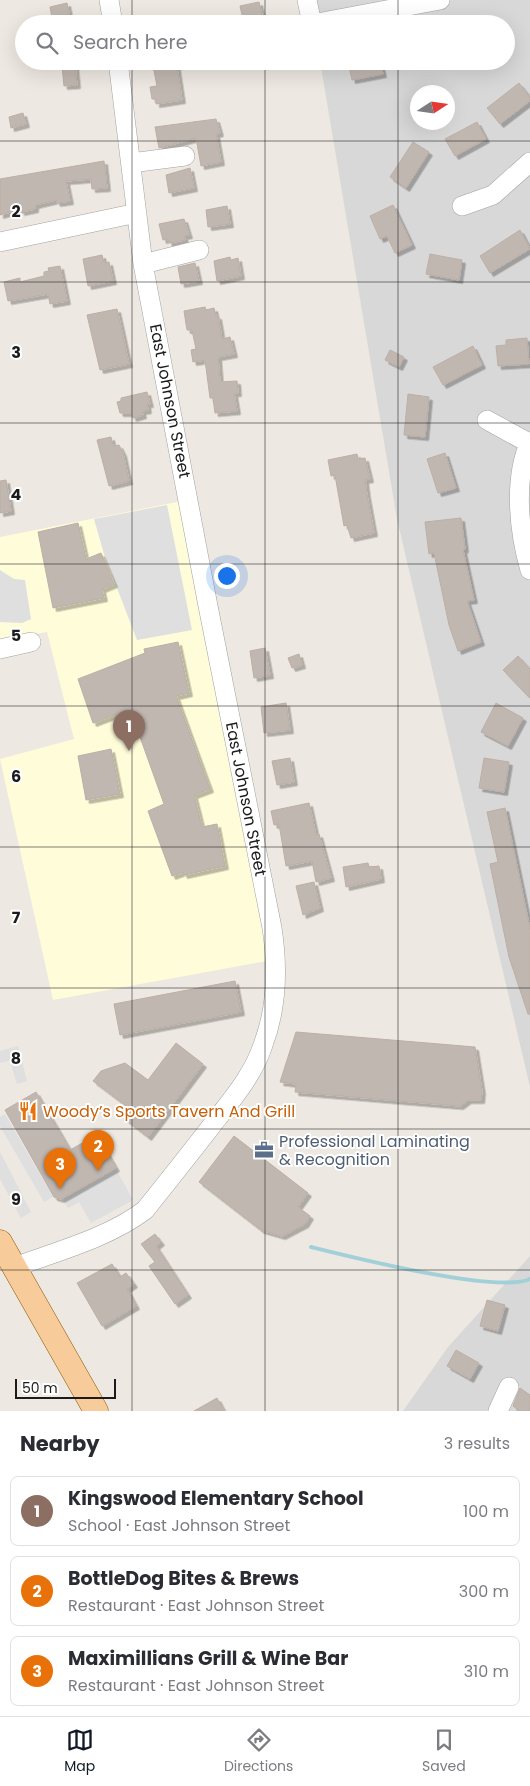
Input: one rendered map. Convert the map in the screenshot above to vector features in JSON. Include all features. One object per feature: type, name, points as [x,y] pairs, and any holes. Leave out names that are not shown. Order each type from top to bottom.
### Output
[{"type":"main road","points":[[0,1242],[96,1411]]},
{"type":"street","points":[[109,0],[112,15]]},
{"type":"street","points":[[307,0],[310,15]]},
{"type":"street","points":[[358,15],[440,0]]},
{"type":"street","name":"East Johnson Street","points":[[15,1267],[114,1229],[131,1221],[145,1210],[237,1092],[254,1067],[270,1024],[275,992],[276,969],[272,928],[143,264],[119,70]]},
{"type":"street","points":[[131,163],[185,156]]},
{"type":"street","points":[[462,206],[493,195],[530,162]]},
{"type":"street","points":[[0,242],[136,213]]},
{"type":"street","points":[[143,264],[199,250]]},
{"type":"street","points":[[487,420],[530,443],[520,484],[523,534],[530,570]]},
{"type":"street","points":[[0,649],[31,642]]},
{"type":"street","points":[[498,1411],[509,1387]]},
{"type":"shaded area","points":[[310,0],[530,0],[530,1087],[397,519],[322,70],[515,70],[515,15],[312,15]]},
{"type":"shaded area","points":[[182,501],[267,945],[267,961],[53,1000],[0,759],[74,739],[47,632],[0,640],[0,537]]},
{"type":"shaded area","points":[[167,505],[192,630],[137,640],[104,554],[94,519]]},
{"type":"shaded area","points":[[0,570],[14,579],[25,580],[31,619],[22,623],[0,622]]},
{"type":"shaded area","points":[[18,1046],[27,1081],[17,1084],[10,1061],[0,1063],[0,1051]]},
{"type":"shaded area","points":[[5,1114],[53,1197],[44,1202],[0,1126],[0,1117]]},
{"type":"shaded area","points":[[0,1152],[31,1212],[21,1218],[0,1179]]},
{"type":"shaded area","points":[[116,1169],[133,1200],[91,1223],[79,1202],[68,1208],[63,1199]]},
{"type":"shaded area","points":[[530,1256],[530,1411],[403,1411],[448,1347]]},
{"type":"building","points":[[259,2],[262,15],[242,15],[240,6]]},
{"type":"building","points":[[67,3],[70,15],[51,15],[50,7]]},
{"type":"building","points":[[62,70],[76,70],[77,85],[64,86]]},
{"type":"building","points":[[154,70],[177,70],[182,100],[156,104],[156,99],[152,99],[150,87],[157,86]]},
{"type":"building","points":[[350,70],[382,70],[383,74],[352,80]]},
{"type":"building","points":[[519,83],[530,97],[530,101],[500,124],[487,108]]},
{"type":"building","points":[[23,113],[26,124],[11,128],[9,117]]},
{"type":"building","points":[[216,119],[220,133],[216,134],[221,162],[201,166],[196,138],[159,148],[155,127]]},
{"type":"building","points":[[477,122],[486,139],[455,156],[445,139]]},
{"type":"building","points":[[413,142],[429,152],[406,188],[390,177]]},
{"type":"building","points":[[104,161],[107,188],[92,189],[91,179],[66,181],[70,201],[57,203],[56,200],[35,205],[35,209],[21,212],[21,209],[0,215],[0,179]]},
{"type":"building","points":[[190,168],[194,188],[169,193],[166,175]]},
{"type":"building","points":[[393,205],[412,245],[395,253],[387,236],[380,239],[370,216]]},
{"type":"building","points":[[227,206],[230,224],[208,227],[206,210]]},
{"type":"building","points":[[184,219],[189,235],[184,236],[185,240],[169,243],[168,239],[163,240],[159,224]]},
{"type":"building","points":[[520,230],[530,249],[490,273],[480,256]]},
{"type":"building","points":[[430,254],[462,260],[459,280],[426,274]]},
{"type":"building","points":[[102,255],[104,263],[109,262],[113,281],[88,286],[83,259]]},
{"type":"building","points":[[230,257],[231,260],[238,258],[241,276],[217,281],[214,261]]},
{"type":"building","points":[[195,263],[199,281],[181,284],[178,267]]},
{"type":"building","points":[[60,266],[67,301],[50,304],[48,294],[8,301],[4,282],[20,278],[20,282],[44,276],[44,272],[49,271],[48,268]]},
{"type":"building","points":[[205,307],[206,310],[214,308],[216,316],[218,316],[222,339],[230,337],[234,354],[218,357],[220,382],[237,381],[238,393],[234,393],[237,411],[215,413],[213,398],[210,398],[205,360],[193,362],[191,350],[196,349],[192,330],[187,330],[184,311]]},
{"type":"building","points":[[117,309],[129,364],[100,370],[87,315]]},
{"type":"building","points":[[527,338],[529,364],[498,366],[496,346],[506,345],[506,340]]},
{"type":"building","points":[[473,346],[482,365],[443,385],[433,367]]},
{"type":"building","points":[[390,350],[404,357],[399,367],[385,360]]},
{"type":"building","points":[[147,392],[150,404],[147,404],[148,410],[142,411],[143,415],[133,418],[131,413],[120,413],[117,402],[121,401],[121,398]]},
{"type":"building","points":[[408,394],[429,397],[425,437],[404,435]]},
{"type":"building","points":[[111,437],[113,446],[119,445],[123,453],[129,481],[109,486],[97,440]]},
{"type":"building","points":[[445,453],[456,488],[438,493],[427,459]]},
{"type":"building","points":[[357,454],[358,459],[365,458],[370,479],[365,480],[374,533],[351,538],[347,525],[344,526],[335,475],[331,476],[328,460]]},
{"type":"building","points":[[6,480],[11,511],[0,513],[0,481]]},
{"type":"building","points":[[461,518],[465,549],[463,550],[474,600],[467,601],[481,642],[458,651],[449,625],[434,553],[429,554],[425,522]]},
{"type":"building","points":[[78,523],[86,559],[101,553],[114,584],[102,589],[104,598],[53,608],[38,532]]},
{"type":"building","points":[[178,642],[189,693],[176,696],[210,789],[194,795],[202,827],[217,824],[225,866],[184,875],[183,872],[172,876],[148,811],[164,804],[130,709],[93,723],[78,679],[145,653],[144,649]]},
{"type":"building","points":[[265,648],[270,675],[254,678],[250,651]]},
{"type":"building","points":[[299,654],[302,665],[292,668],[288,658]]},
{"type":"building","points":[[518,656],[530,669],[530,698],[503,670]]},
{"type":"building","points":[[286,703],[290,730],[264,733],[261,707]]},
{"type":"building","points":[[496,703],[523,718],[508,746],[481,732]]},
{"type":"building","points":[[111,749],[120,794],[86,800],[78,756]]},
{"type":"building","points":[[290,758],[294,782],[277,785],[272,761]]},
{"type":"building","points":[[484,758],[509,762],[504,792],[479,788]]},
{"type":"building","points":[[309,803],[316,835],[319,834],[331,878],[316,882],[312,861],[286,866],[279,824],[274,825],[271,811]]},
{"type":"building","points":[[505,808],[530,929],[530,1014],[528,1014],[509,957],[490,864],[498,862],[487,812]]},
{"type":"building","points":[[368,863],[369,867],[379,866],[381,879],[346,887],[343,867]]},
{"type":"building","points":[[314,882],[320,908],[303,915],[296,886]]},
{"type":"building","points":[[235,981],[241,1012],[120,1035],[114,1004]]},
{"type":"building","points":[[296,1032],[475,1047],[482,1091],[481,1100],[468,1100],[460,1106],[295,1092],[296,1084],[280,1082]]},
{"type":"building","points":[[176,1043],[203,1064],[148,1137],[121,1116],[128,1107],[93,1081],[101,1071],[125,1063],[148,1080]]},
{"type":"building","points":[[36,1092],[70,1150],[97,1135],[116,1168],[61,1199],[54,1197],[5,1110]]},
{"type":"building","points":[[234,1136],[308,1193],[298,1207],[310,1216],[305,1224],[282,1236],[261,1230],[199,1182]]},
{"type":"building","points":[[155,1234],[161,1242],[156,1246],[188,1295],[175,1304],[149,1266],[155,1262],[141,1244]]},
{"type":"building","points":[[112,1264],[120,1277],[126,1273],[134,1284],[127,1289],[136,1306],[102,1326],[77,1283]]},
{"type":"building","points":[[487,1300],[505,1305],[498,1331],[480,1326]]},
{"type":"building","points":[[456,1350],[479,1363],[470,1379],[447,1366]]},
{"type":"building","points":[[520,1388],[530,1395],[530,1411],[520,1411],[513,1406]]},
{"type":"building","points":[[217,1398],[224,1411],[194,1411]]},
{"type":"waterway","points":[[311,1247],[457,1278],[487,1282],[513,1282],[530,1279]]},
{"type":"place","name":"Kingswood Elementary School","points":[[129,751]]},
{"type":"place","name":"Woody’s Sports Tavern And Grill","points":[[28,1111]]},
{"type":"place","name":"Professional Laminating & Recognition","points":[[264,1150]]},
{"type":"place","name":"BottleDog Bites & Brews","points":[[98,1171]]},
{"type":"place","name":"Maximillians Grill & Wine Bar","points":[[60,1189]]}]
